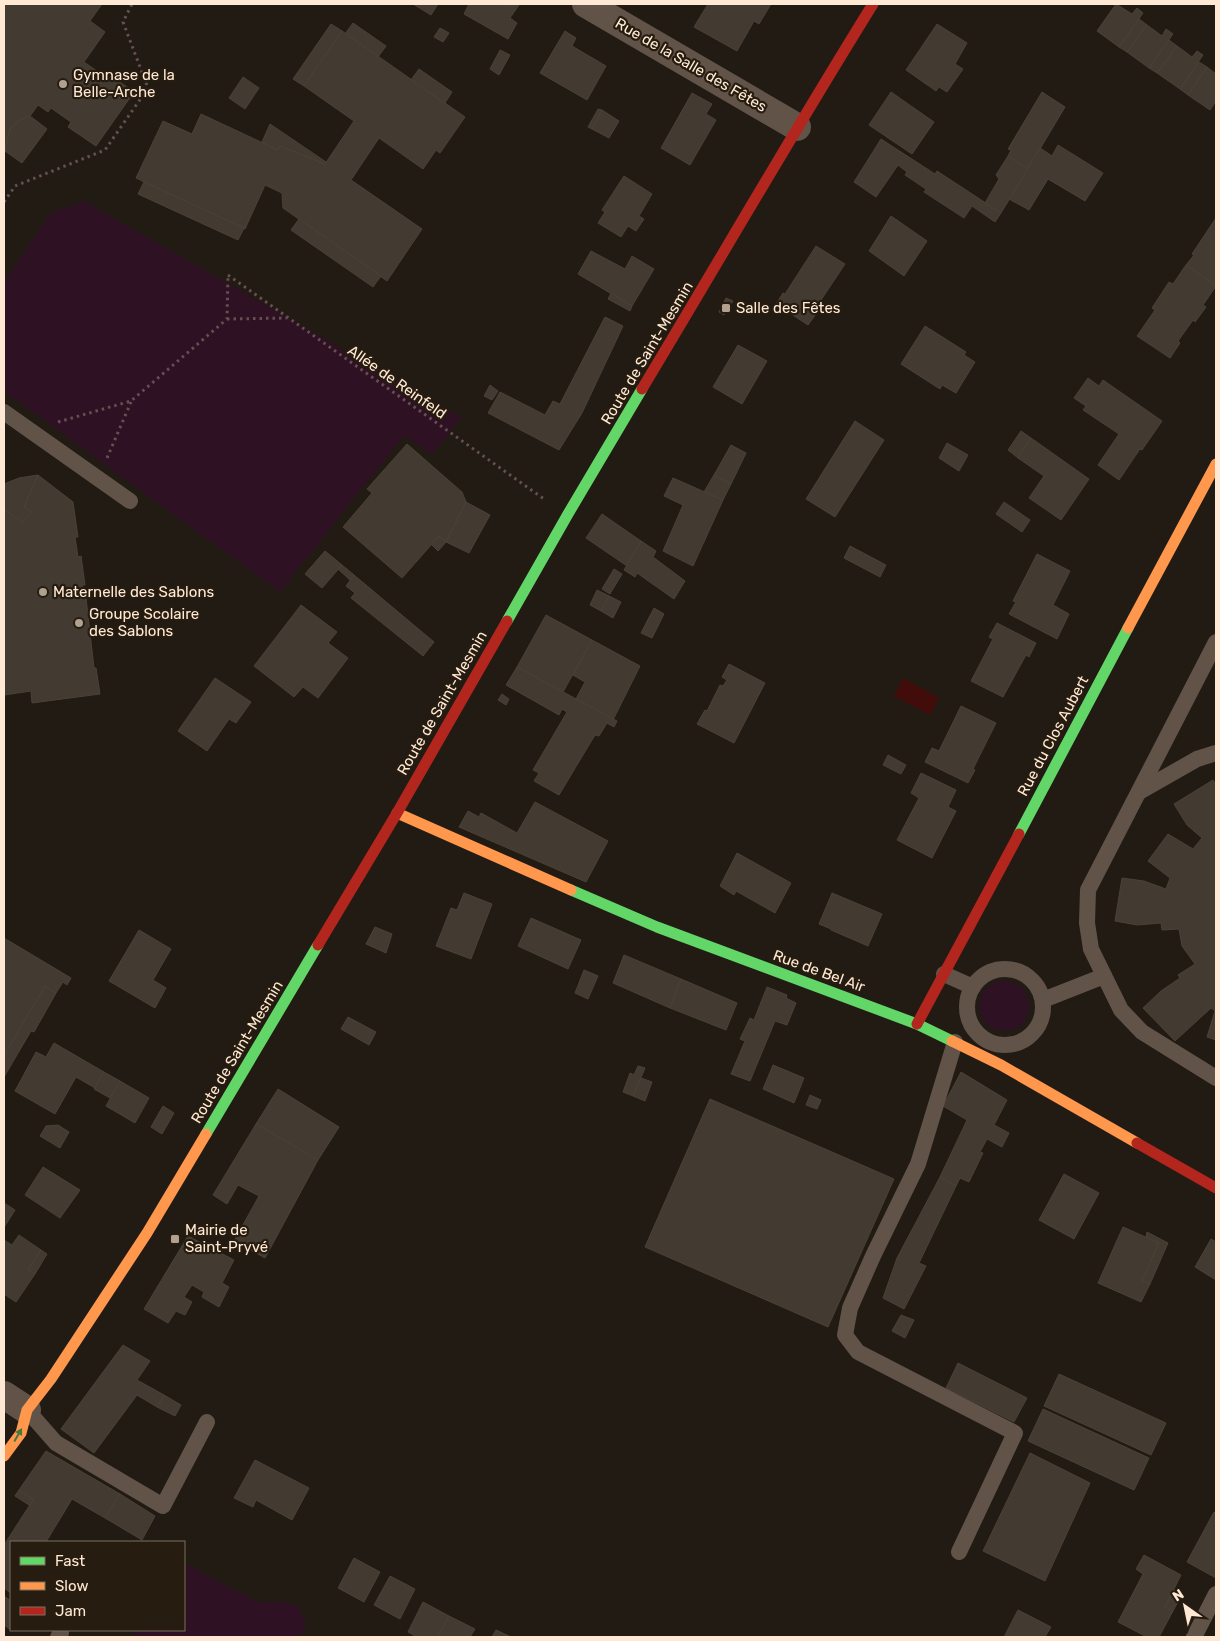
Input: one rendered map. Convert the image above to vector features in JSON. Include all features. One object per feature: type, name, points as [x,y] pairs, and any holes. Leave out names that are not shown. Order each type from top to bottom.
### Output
[{"type":"main road","name":"Route de Saint-Mesmin","points":[[4,1456],[21,1433],[14,1407],[51,1379],[147,1233],[397,813],[568,514],[760,194],[797,127],[873,4]]},
{"type":"main road","name":"Rue du Clos Aubert","points":[[917,1024],[1216,464]]},
{"type":"main road","name":"Rue de Bel Air","points":[[397,813],[657,928],[917,1024],[982,1056],[1216,1188]]},
{"type":"street","name":"Rue de la Salle des Fêtes","points":[[586,4],[797,127]]},
{"type":"lane","points":[[4,414],[130,501]]},
{"type":"lane","points":[[1216,642],[1088,890],[1087,923],[1091,949],[1121,1010],[1142,1032],[1216,1078]]},
{"type":"lane","points":[[1139,792],[1197,759],[1216,753]]},
{"type":"lane","points":[[994,970],[1016,970],[1027,975],[1036,984],[1043,1000],[1043,1014],[1038,1027],[1028,1037],[1016,1043],[1000,1044],[987,1040],[975,1030],[968,1013],[968,1000],[973,987],[982,977],[994,970]]},
{"type":"lane","points":[[944,974],[973,987]]},
{"type":"lane","points":[[1043,1000],[1104,976]]},
{"type":"lane","points":[[955,1042],[918,1164],[850,1308],[844,1335],[858,1352],[1014,1433],[959,1552]]},
{"type":"lane","points":[[982,1056],[991,1042]]},
{"type":"lane","points":[[14,1407],[56,1443],[163,1506],[207,1422]]},
{"type":"lane","points":[[1194,1637],[1216,1594]]},
{"type":"path","points":[[4,202],[15,186],[104,150],[148,88],[123,22],[132,4]]},
{"type":"path","name":"Allée de Reinfeld","points":[[227,319],[228,275],[549,502]]},
{"type":"path","points":[[29,430],[131,401],[227,319],[288,318]]},
{"type":"path","points":[[98,480],[131,401]]},
{"type":"shaded area","points":[[84,201],[461,417],[432,455],[404,435],[280,592],[4,391],[4,282],[51,213]]},
{"type":"shaded area","points":[[903,678],[939,698],[930,715],[894,696]]},
{"type":"shaded area","points":[[1004,981],[1013,983],[1024,992],[1029,1006],[1027,1015],[1018,1026],[1004,1031],[995,1029],[984,1020],[979,1006],[981,997],[990,986]]},
{"type":"shaded area","points":[[188,1565],[260,1603],[280,1601],[299,1607],[306,1626],[300,1637],[132,1637],[134,1631],[185,1631],[185,1566]]},
{"type":"building","name":"Gymnase de la Belle-Arche","points":[[4,4],[102,4],[90,21],[105,32],[84,62],[104,76],[106,72],[134,92],[96,146],[68,127],[71,122],[51,108],[48,112],[38,105],[30,116],[20,120],[10,129],[4,154]]},
{"type":"building","points":[[413,4],[438,4],[431,15]]},
{"type":"building","points":[[469,4],[519,5],[510,18],[517,23],[508,39],[464,14]]},
{"type":"building","points":[[708,4],[771,4],[759,24],[754,21],[737,51],[694,27]]},
{"type":"building","points":[[1116,4],[1132,14],[1137,8],[1143,13],[1119,47],[1097,31]]},
{"type":"building","points":[[1139,19],[1147,25],[1127,52],[1119,47]]},
{"type":"building","points":[[353,23],[386,46],[378,57],[345,34]]},
{"type":"building","points":[[331,24],[342,31],[304,86],[293,79]]},
{"type":"building","points":[[937,24],[967,43],[955,64],[963,69],[947,92],[939,87],[936,91],[906,70]]},
{"type":"building","points":[[1147,25],[1162,36],[1166,29],[1173,34],[1149,68],[1127,52]]},
{"type":"building","points":[[440,28],[449,33],[443,42],[434,37]]},
{"type":"building","points":[[342,31],[465,117],[440,153],[436,150],[423,169],[379,138],[351,180],[422,229],[387,281],[283,208],[282,193],[265,185],[245,229],[136,178],[163,121],[192,134],[201,114],[278,150],[280,146],[325,164],[354,121],[304,86]]},
{"type":"building","points":[[565,31],[576,38],[572,46],[606,66],[587,100],[540,73]]},
{"type":"building","points":[[1169,40],[1177,46],[1157,73],[1149,68]]},
{"type":"building","points":[[1177,46],[1192,57],[1197,51],[1203,55],[1180,89],[1157,73]]},
{"type":"building","points":[[500,50],[510,55],[499,75],[490,69]]},
{"type":"building","points":[[1199,62],[1207,67],[1188,95],[1180,89]]},
{"type":"building","points":[[1207,67],[1216,74],[1216,101],[1210,110],[1188,95]]},
{"type":"building","points":[[419,69],[452,92],[445,103],[411,80]]},
{"type":"building","points":[[243,77],[259,88],[245,109],[229,98]]},
{"type":"building","points":[[891,92],[934,122],[912,154],[869,125]]},
{"type":"building","points":[[1042,92],[1065,107],[1028,169],[1008,156],[1011,150],[1008,149]]},
{"type":"building","points":[[692,93],[712,104],[706,114],[716,120],[690,165],[661,148]]},
{"type":"building","points":[[598,109],[602,110],[592,129],[588,127]]},
{"type":"building","points":[[602,110],[619,121],[609,138],[592,129]]},
{"type":"building","points":[[30,116],[47,129],[22,163],[5,151],[5,149],[10,129],[20,120]]},
{"type":"building","points":[[270,124],[326,162],[325,164],[280,146],[278,150],[262,142]]},
{"type":"building","points":[[881,139],[935,174],[937,171],[1001,213],[995,222],[972,206],[964,218],[924,192],[926,189],[905,175],[907,172],[898,165],[876,197],[854,182]]},
{"type":"building","points":[[1058,145],[1103,173],[1085,201],[1048,179],[1029,210],[1009,199],[1040,148],[1052,156]]},
{"type":"building","points":[[1008,156],[1028,169],[1001,213],[985,203],[999,179],[996,175]]},
{"type":"building","points":[[624,176],[652,194],[639,216],[644,219],[636,231],[628,226],[621,237],[598,223],[605,212],[602,210]]},
{"type":"building","points":[[144,182],[244,228],[238,240],[138,194]]},
{"type":"building","points":[[891,216],[927,241],[904,276],[869,251]]},
{"type":"building","points":[[1216,218],[1216,286],[1186,265]]},
{"type":"building","points":[[299,219],[381,276],[373,287],[291,230]]},
{"type":"building","points":[[816,246],[845,264],[813,312],[816,314],[808,325],[776,304],[783,293],[785,294]]},
{"type":"building","points":[[591,251],[625,269],[632,256],[654,269],[632,306],[578,274]]},
{"type":"building","points":[[1186,265],[1216,286],[1203,305],[1206,307],[1195,322],[1193,320],[1178,341],[1180,343],[1170,358],[1137,336],[1155,310],[1152,308],[1169,282],[1173,284]]},
{"type":"building","points":[[611,293],[632,306],[630,311],[608,299]]},
{"type":"building","points":[[726,298],[733,301],[724,315],[719,312]]},
{"type":"building","points":[[605,317],[623,326],[582,413],[559,450],[488,413],[500,392],[545,415],[553,401],[560,404]]},
{"type":"building","points":[[925,326],[966,352],[964,355],[975,362],[956,393],[942,385],[940,389],[901,364]]},
{"type":"building","points":[[738,345],[767,361],[742,404],[713,387]]},
{"type":"building","points":[[1088,378],[1099,386],[1103,380],[1162,421],[1119,480],[1098,465],[1119,434],[1083,410],[1086,406],[1074,398]]},
{"type":"building","points":[[490,385],[498,391],[492,400],[484,396]]},
{"type":"building","points":[[855,421],[884,440],[835,517],[806,499]]},
{"type":"building","points":[[1021,431],[1031,438],[1018,458],[1008,450]]},
{"type":"building","points":[[1031,438],[1089,479],[1061,520],[1029,498],[1044,476],[1018,458]]},
{"type":"building","points":[[947,443],[968,455],[959,471],[939,458]]},
{"type":"building","points":[[407,444],[462,492],[466,502],[446,542],[439,536],[402,578],[343,527],[372,493],[367,489]]},
{"type":"building","points":[[731,445],[746,453],[731,484],[714,475]]},
{"type":"building","name":"Maternelle des Sablons","points":[[38,475],[73,502],[78,537],[75,537],[78,557],[81,556],[85,585],[82,585],[84,598],[86,598],[94,668],[96,668],[100,694],[32,703],[31,691],[4,695],[4,509],[22,523],[32,512],[24,507]]},
{"type":"building","points":[[38,475],[24,507],[32,512],[22,523],[4,509],[4,484],[19,478]]},
{"type":"building","points":[[714,475],[731,484],[723,500],[704,492]]},
{"type":"building","points":[[673,478],[723,500],[693,566],[663,551],[683,505],[664,496]]},
{"type":"building","points":[[466,502],[490,515],[469,553],[446,542]]},
{"type":"building","points":[[1004,502],[1030,520],[1022,532],[996,514]]},
{"type":"building","points":[[602,514],[641,541],[627,566],[586,538]]},
{"type":"building","points":[[439,536],[446,542],[438,551],[431,544]]},
{"type":"building","points":[[641,541],[656,551],[653,557],[685,581],[674,599],[637,573],[635,577],[624,570]]},
{"type":"building","points":[[850,546],[886,565],[880,577],[844,558]]},
{"type":"building","points":[[325,551],[342,565],[322,588],[305,574]]},
{"type":"building","points":[[1037,554],[1070,571],[1053,605],[1069,614],[1057,639],[1009,614],[1016,602],[1013,601]]},
{"type":"building","points":[[342,565],[354,575],[350,580],[338,569]]},
{"type":"building","points":[[614,569],[622,574],[610,594],[602,589]]},
{"type":"building","points":[[354,575],[434,642],[423,656],[351,598],[355,593],[346,586]]},
{"type":"building","points":[[597,590],[609,596],[601,611],[590,605]]},
{"type":"building","points":[[609,596],[621,602],[613,618],[601,611]]},
{"type":"building","points":[[301,605],[337,632],[328,643],[348,658],[318,698],[303,687],[294,697],[254,666]]},
{"type":"building","points":[[654,608],[664,614],[652,638],[641,633]]},
{"type":"building","points":[[546,615],[592,640],[563,692],[517,667]]},
{"type":"building","points":[[997,623],[1036,643],[1029,657],[1026,655],[1003,697],[971,681],[993,639],[989,637]]},
{"type":"building","points":[[592,640],[640,666],[613,720],[576,699],[585,682],[573,675]]},
{"type":"building","points":[[729,664],[765,683],[734,743],[697,724],[705,710],[707,711],[720,685],[723,686],[727,680],[722,677]]},
{"type":"building","points":[[517,667],[617,721],[614,727],[607,723],[599,736],[595,735],[559,795],[534,781],[539,773],[533,770],[567,712],[562,709],[559,715],[506,685]]},
{"type":"building","points":[[215,678],[251,702],[236,723],[229,719],[207,751],[178,731]]},
{"type":"building","points":[[502,694],[509,699],[506,705],[498,700]]},
{"type":"building","points":[[961,706],[996,723],[968,783],[925,762],[932,748],[939,751]]},
{"type":"building","points":[[888,755],[906,765],[901,774],[883,765]]},
{"type":"building","points":[[921,773],[956,790],[948,807],[956,811],[932,858],[897,840],[919,798],[911,793]]},
{"type":"building","points":[[1213,780],[1216,785],[1216,1040],[1207,1037],[1215,1011],[1211,1008],[1175,1041],[1143,1008],[1161,991],[1180,978],[1178,975],[1195,964],[1182,946],[1179,929],[1162,930],[1161,923],[1137,925],[1115,921],[1122,878],[1144,881],[1166,889],[1170,878],[1148,861],[1168,834],[1193,849],[1202,838],[1187,825],[1174,804]]},
{"type":"building","points":[[535,802],[608,841],[586,882],[459,827],[468,811],[479,817],[481,813],[517,833]]},
{"type":"building","points":[[737,853],[791,883],[775,913],[736,891],[734,895],[720,886]]},
{"type":"building","points":[[464,893],[492,904],[471,959],[436,946],[451,908],[457,910]]},
{"type":"building","points":[[832,893],[882,914],[868,946],[819,924]]},
{"type":"building","points":[[531,918],[581,940],[568,969],[518,946]]},
{"type":"building","points":[[375,927],[392,934],[386,953],[366,944]]},
{"type":"building","points":[[139,930],[171,949],[153,980],[166,988],[155,1008],[109,981]]},
{"type":"building","points":[[4,938],[71,978],[67,985],[63,982],[56,993],[45,986],[4,1056]]},
{"type":"building","points":[[624,955],[681,979],[670,1008],[613,983]]},
{"type":"building","points":[[584,970],[598,976],[588,999],[575,993]]},
{"type":"building","points":[[681,979],[737,1003],[726,1030],[670,1008]]},
{"type":"building","points":[[45,986],[56,993],[34,1032],[31,1031],[4,1077],[4,1056]]},
{"type":"building","points":[[767,987],[787,995],[786,998],[796,1003],[787,1025],[775,1021],[750,1081],[731,1074],[745,1041],[740,1039],[750,1018],[754,1020]]},
{"type":"building","points":[[348,1017],[376,1032],[369,1045],[341,1029]]},
{"type":"building","points":[[54,1043],[104,1072],[95,1088],[76,1077],[55,1114],[15,1091],[36,1052],[46,1057]]},
{"type":"building","points":[[773,1065],[804,1078],[794,1103],[763,1089]]},
{"type":"building","points":[[638,1066],[645,1068],[633,1096],[623,1092],[630,1073],[634,1075]]},
{"type":"building","points":[[104,1072],[120,1081],[110,1098],[94,1089]]},
{"type":"building","points":[[961,1072],[1007,1100],[994,1125],[1009,1133],[1002,1147],[987,1139],[980,1152],[983,1153],[969,1182],[960,1178],[956,1186],[940,1177],[967,1120],[943,1106]]},
{"type":"building","points":[[641,1078],[652,1082],[645,1101],[633,1096]]},
{"type":"building","points":[[120,1081],[149,1098],[135,1123],[106,1106]]},
{"type":"building","points":[[278,1089],[339,1127],[318,1160],[256,1124]]},
{"type":"building","points":[[810,1095],[821,1100],[817,1109],[806,1105]]},
{"type":"building","points":[[710,1099],[894,1179],[828,1327],[645,1247]]},
{"type":"building","points":[[163,1106],[174,1113],[162,1134],[151,1127]]},
{"type":"building","points":[[256,1124],[318,1160],[265,1258],[234,1241],[259,1196],[238,1185],[227,1204],[213,1195]]},
{"type":"building","points":[[58,1125],[69,1132],[60,1148],[40,1136],[46,1126]]},
{"type":"building","points":[[43,1167],[80,1190],[60,1218],[25,1195]]},
{"type":"building","points":[[1064,1174],[1099,1193],[1074,1239],[1039,1220]]},
{"type":"building","points":[[940,1177],[956,1186],[919,1263],[926,1266],[904,1309],[883,1298],[897,1258]]},
{"type":"building","points":[[4,1203],[15,1210],[5,1226],[4,1225]]},
{"type":"building","points":[[1123,1227],[1159,1243],[1142,1280],[1150,1284],[1141,1302],[1098,1283]]},
{"type":"building","points":[[1147,1232],[1168,1243],[1150,1284],[1142,1280],[1159,1243],[1146,1237]]},
{"type":"building","points":[[19,1235],[41,1250],[28,1270],[35,1274],[16,1302],[4,1294],[4,1240],[12,1245]]},
{"type":"building","points":[[188,1236],[234,1260],[222,1283],[229,1287],[219,1307],[202,1297],[204,1292],[192,1285],[184,1297],[192,1302],[185,1315],[176,1311],[168,1323],[144,1309]]},
{"type":"building","points":[[1211,1239],[1216,1242],[1216,1280],[1195,1267]]},
{"type":"building","points":[[41,1250],[47,1254],[35,1274],[28,1270]]},
{"type":"building","points":[[901,1315],[914,1320],[905,1338],[892,1331]]},
{"type":"building","points":[[123,1345],[150,1361],[137,1380],[164,1395],[157,1407],[137,1395],[94,1453],[61,1429]]},
{"type":"building","points":[[958,1363],[1027,1398],[1014,1422],[946,1388]]},
{"type":"building","points":[[1059,1374],[1166,1423],[1151,1455],[1044,1406]]},
{"type":"building","points":[[164,1395],[181,1405],[175,1416],[157,1407]]},
{"type":"building","points":[[1043,1409],[1149,1458],[1134,1490],[1028,1441]]},
{"type":"building","points":[[46,1451],[120,1494],[105,1518],[72,1499],[47,1541],[10,1541],[10,1592],[4,1588],[4,1545],[33,1500],[19,1490]]},
{"type":"building","points":[[1030,1453],[1090,1483],[1045,1581],[983,1551]]},
{"type":"building","points":[[255,1460],[309,1488],[292,1520],[256,1500],[253,1507],[234,1498]]},
{"type":"building","points":[[19,1490],[33,1500],[29,1505],[15,1496]]},
{"type":"building","points":[[120,1494],[155,1516],[142,1540],[105,1518]]},
{"type":"building","points":[[1214,1512],[1216,1514],[1216,1578],[1187,1562]]},
{"type":"building","points":[[1144,1555],[1181,1575],[1165,1607],[1173,1611],[1159,1637],[1147,1637],[1118,1622],[1143,1574],[1136,1569]]},
{"type":"building","points":[[354,1558],[380,1572],[364,1602],[338,1588]]},
{"type":"building","points":[[390,1576],[415,1589],[400,1619],[374,1605]]},
{"type":"building","points":[[1174,1590],[1182,1594],[1173,1611],[1165,1607]]},
{"type":"building","points":[[4,1596],[10,1600],[10,1629],[4,1625]]},
{"type":"building","points":[[423,1602],[449,1616],[438,1637],[417,1637],[408,1632]]},
{"type":"building","points":[[1018,1610],[1051,1627],[1045,1637],[1004,1637]]},
{"type":"building","points":[[449,1616],[475,1629],[470,1637],[438,1637]]},
{"type":"building","points":[[496,1630],[511,1637],[492,1637]]},
{"type":"traffic: fast","points":[[507,621],[642,389]]},
{"type":"traffic: fast","points":[[1019,834],[1128,628]]},
{"type":"traffic: fast","points":[[571,890],[657,927],[917,1024],[952,1041]]},
{"type":"traffic: fast","points":[[206,1134],[318,945]]},
{"type":"traffic: slow","points":[[1128,628],[1216,464]]},
{"type":"traffic: slow","points":[[397,813],[571,890]]},
{"type":"traffic: slow","points":[[952,1041],[1001,1065],[1137,1143]]},
{"type":"traffic: slow","points":[[4,1456],[21,1433],[27,1410],[51,1379],[147,1233],[206,1134]]},
{"type":"traffic: jam","points":[[642,389],[873,4]]},
{"type":"traffic: jam","points":[[318,945],[397,813],[507,621]]},
{"type":"traffic: jam","points":[[917,1024],[1019,834]]},
{"type":"traffic: jam","points":[[1137,1143],[1216,1188]]},
{"type":"place","name":"Gymnase de la Belle-Arche","points":[[63,84]]},
{"type":"place","name":"Salle des Fêtes","points":[[726,308]]},
{"type":"place","name":"Maternelle des Sablons","points":[[43,592]]},
{"type":"place","name":"Groupe Scolaire des Sablons","points":[[79,623]]},
{"type":"place","name":"Mairie de Saint-Pryvé","points":[[175,1239]]}]
